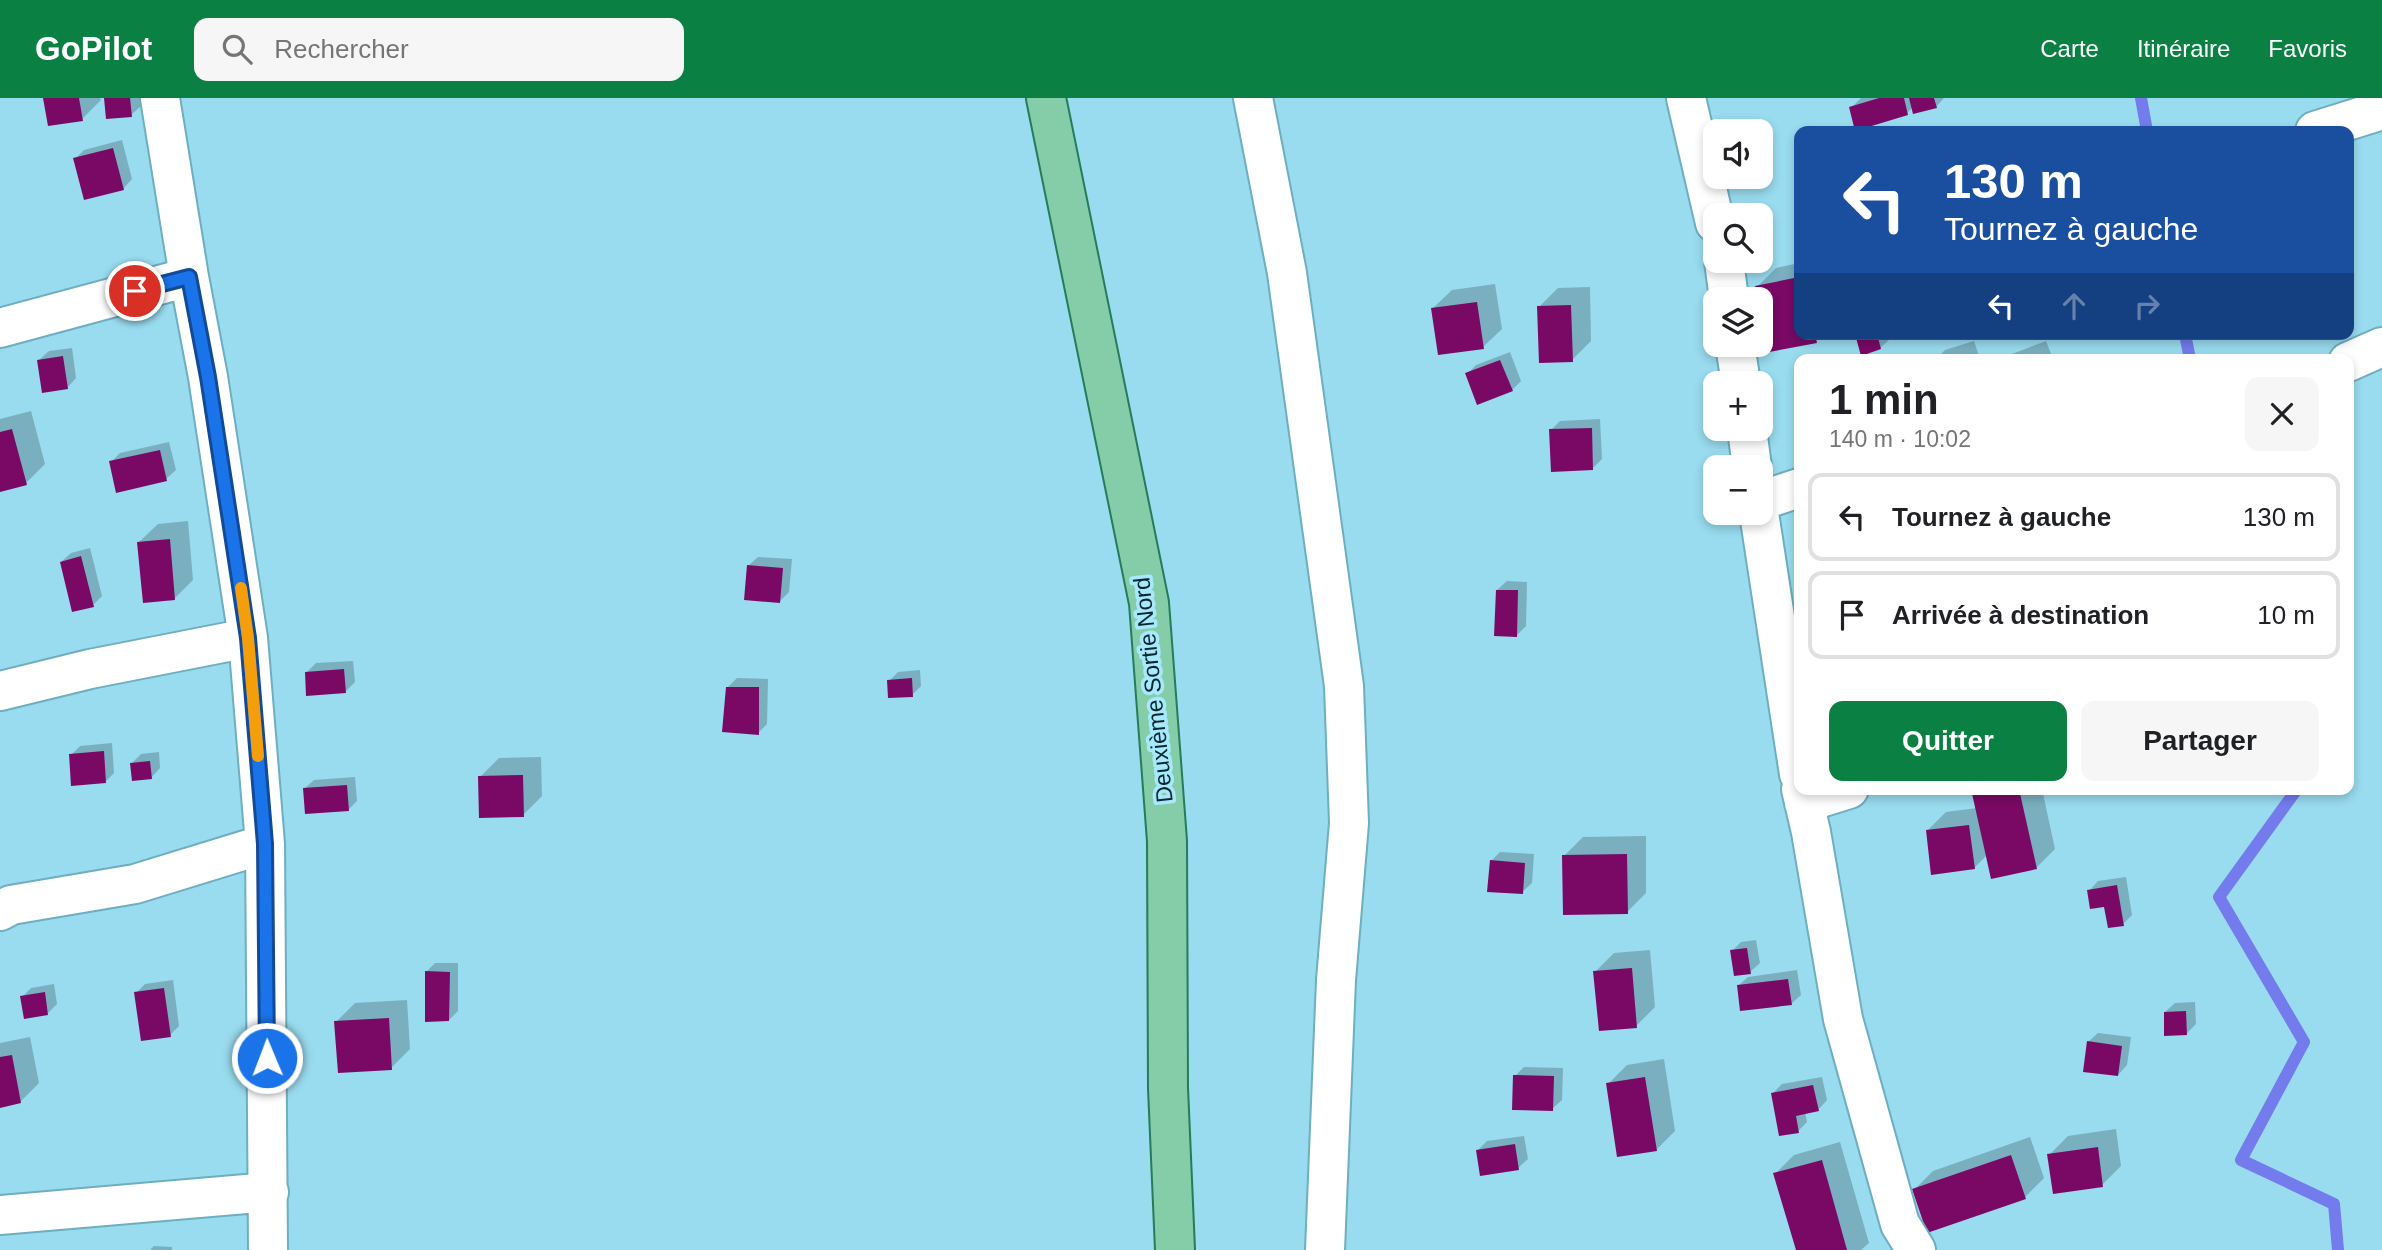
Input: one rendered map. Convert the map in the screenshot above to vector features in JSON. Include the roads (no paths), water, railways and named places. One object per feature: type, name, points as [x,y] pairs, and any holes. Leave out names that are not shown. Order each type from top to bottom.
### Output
[{"type":"main road","name":"Deuxième Sortie Nord","points":[[1046,98],[1149,603],[1167,841],[1168,1088],[1175,1250]]},
{"type":"street","points":[[160,98],[208,377],[248,638],[265,844],[268,1250]]},
{"type":"street","points":[[1253,98],[1287,273],[1344,686],[1349,823],[1336,980],[1325,1250]]},
{"type":"street","points":[[1686,98],[1710,203]]},
{"type":"street","points":[[2331,126],[2382,110]]},
{"type":"street","points":[[0,328],[189,277]]},
{"type":"street","points":[[2354,359],[2382,347]]},
{"type":"street","points":[[1773,497],[1794,490]]},
{"type":"street","points":[[1761,525],[1794,743]]},
{"type":"street","points":[[0,691],[90,669],[248,638]]},
{"type":"street","points":[[1802,795],[1843,1019],[1900,1224],[1916,1250]]},
{"type":"street","points":[[0,911],[11,905],[135,884],[265,844]]},
{"type":"street","points":[[0,1215],[269,1192]]},
{"type":"waterway","points":[[2141,98],[2146,126]]},
{"type":"waterway","points":[[2186,340],[2189,354]]},
{"type":"waterway","points":[[2293,795],[2219,897],[2304,1042],[2241,1160],[2334,1204],[2338,1250]]}]
